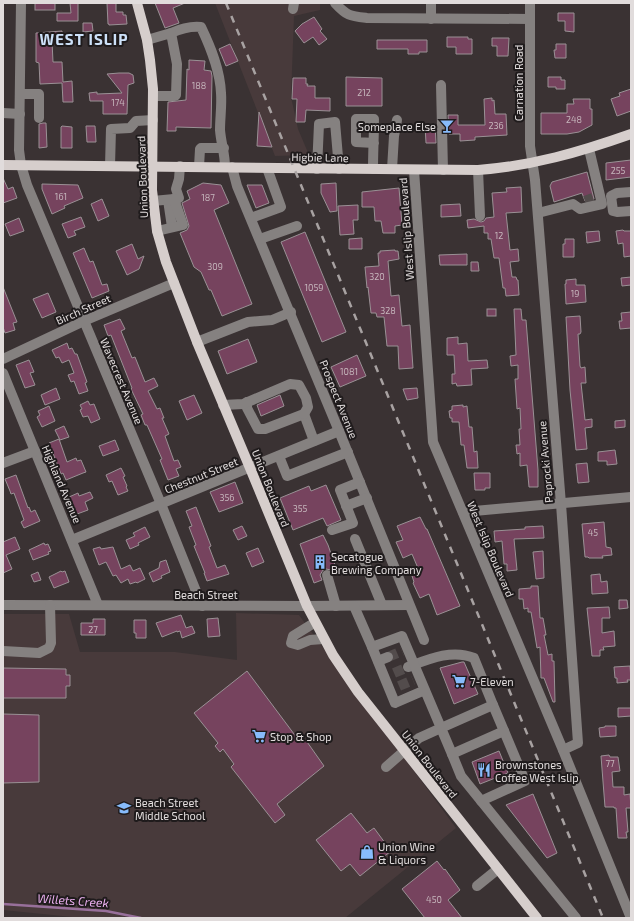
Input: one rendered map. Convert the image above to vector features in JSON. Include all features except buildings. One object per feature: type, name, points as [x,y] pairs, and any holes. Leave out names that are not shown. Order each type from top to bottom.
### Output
[{"type":"main road","name":"Union Boulevard","points":[[137,3],[147,40],[151,70],[153,96],[153,201],[157,230],[164,258],[306,606],[323,639],[358,692],[537,918]]},
{"type":"main road","name":"Higbie Lane","points":[[3,165],[478,170],[563,157],[631,134]]},
{"type":"street","name":"Wavecrest Avenue","points":[[21,3],[21,165],[27,185],[161,504],[202,606]]},
{"type":"street","points":[[335,3],[344,13],[354,17],[366,18],[530,19]]},
{"type":"street","points":[[431,3],[431,19]]},
{"type":"street","name":"Carnation Road","points":[[530,3],[530,146],[532,162]]},
{"type":"street","name":"Prospect Avenue","points":[[171,33],[196,26],[201,27],[206,38],[217,68],[220,82],[220,129],[225,156],[291,312],[424,640]]},
{"type":"street","points":[[147,40],[171,33],[176,64],[177,94],[175,96],[153,96]]},
{"type":"street","points":[[441,85],[443,170]]},
{"type":"street","points":[[20,94],[39,94],[39,118]]},
{"type":"street","points":[[3,113],[20,114]]},
{"type":"street","points":[[110,166],[111,129],[130,128],[136,121],[153,120]]},
{"type":"street","points":[[392,169],[394,136],[397,120]]},
{"type":"street","points":[[318,169],[319,124],[335,122],[339,169]]},
{"type":"street","points":[[373,169],[374,142]]},
{"type":"street","points":[[199,166],[201,148],[224,148]]},
{"type":"street","points":[[589,149],[593,198]]},
{"type":"street","name":"Paprocki Avenue","points":[[532,162],[538,212],[578,743],[563,750]]},
{"type":"street","points":[[153,201],[179,198],[176,189],[179,179],[180,166]]},
{"type":"street","points":[[251,218],[281,207],[267,168]]},
{"type":"street","name":"West Islip Boulevard","points":[[414,170],[433,442],[563,750],[631,918]]},
{"type":"street","points":[[478,170],[480,216]]},
{"type":"street","points":[[631,192],[617,193],[611,196],[613,211],[631,211]]},
{"type":"street","points":[[573,204],[580,209],[602,204],[593,198]]},
{"type":"street","points":[[538,212],[593,198]]},
{"type":"street","points":[[157,230],[183,225],[171,200]]},
{"type":"street","points":[[260,239],[297,226]]},
{"type":"street","name":"Birch Street","points":[[3,359],[84,321],[174,283]]},
{"type":"street","points":[[197,342],[248,322],[272,320],[291,312]]},
{"type":"street","name":"Highland Avenue","points":[[3,373],[98,605]]},
{"type":"street","points":[[223,405],[243,404],[247,402],[290,384],[299,385],[306,398],[308,407],[304,414],[266,430],[258,429],[247,408],[247,402]]},
{"type":"street","points":[[304,414],[314,441]]},
{"type":"street","name":"Chestnut Street","points":[[72,540],[339,431]]},
{"type":"street","points":[[3,463],[35,451]]},
{"type":"street","points":[[279,456],[287,476],[348,452]]},
{"type":"street","points":[[332,530],[352,523],[340,490],[360,482]]},
{"type":"street","points":[[346,506],[367,498]]},
{"type":"street","points":[[463,512],[631,498]]},
{"type":"street","points":[[355,539],[382,605]]},
{"type":"street","points":[[327,575],[336,606]]},
{"type":"street","name":"Beach Street","points":[[3,605],[409,605]]},
{"type":"street","points":[[3,651],[39,653],[49,648],[51,643],[50,605]]},
{"type":"street","points":[[354,606],[384,677],[394,688],[394,703],[425,690]]},
{"type":"street","points":[[314,623],[293,636],[291,643],[298,645],[310,640],[323,639]]},
{"type":"street","points":[[372,648],[419,629]]},
{"type":"street","points":[[402,636],[404,650],[416,678],[425,690],[461,776],[576,918]]},
{"type":"street","points":[[411,666],[437,656],[467,655],[474,658],[524,781],[481,801]]},
{"type":"street","points":[[378,661],[388,657]]},
{"type":"street","points":[[384,677],[394,673]]},
{"type":"street","points":[[386,767],[420,738],[493,705]]},
{"type":"street","points":[[452,754],[504,731]]},
{"type":"street","points":[[477,886],[498,869]]},
{"type":"shaded area","points":[[215,3],[320,3],[320,10],[294,16],[291,97],[298,129],[309,155],[275,156]]},
{"type":"shaded area","points":[[236,613],[299,615],[456,828],[345,918],[82,918],[3,910],[3,614],[69,614],[80,652],[175,652],[237,660]]},
{"type":"waterway","name":"Willets Creek","points":[[3,904],[106,911],[141,918]]},
{"type":"tunnel","points":[[585,201],[593,198]]},
{"type":"tunnel","points":[[388,657],[402,651]]},
{"type":"tunnel","points":[[394,673],[408,667]]},
{"type":"tunnel","points":[[399,686],[413,680]]},
{"type":"railway","points":[[226,3],[603,918]]},
{"type":"place","name":"Someplace Else","points":[[447,126]]},
{"type":"place","name":"Secatogue Brewing Company","points":[[320,562]]},
{"type":"place","name":"7-Eleven","points":[[459,681]]},
{"type":"place","name":"Stop & Shop","points":[[259,736]]},
{"type":"place","name":"Brownstones Coffee West Islip","points":[[484,770]]},
{"type":"place","name":"Beach Street Middle School","points":[[124,808]]},
{"type":"place","name":"Union Wine & Liquors","points":[[367,852]]},
{"type":"district","name":"WEST ISLIP","points":[[84,39]]}]
